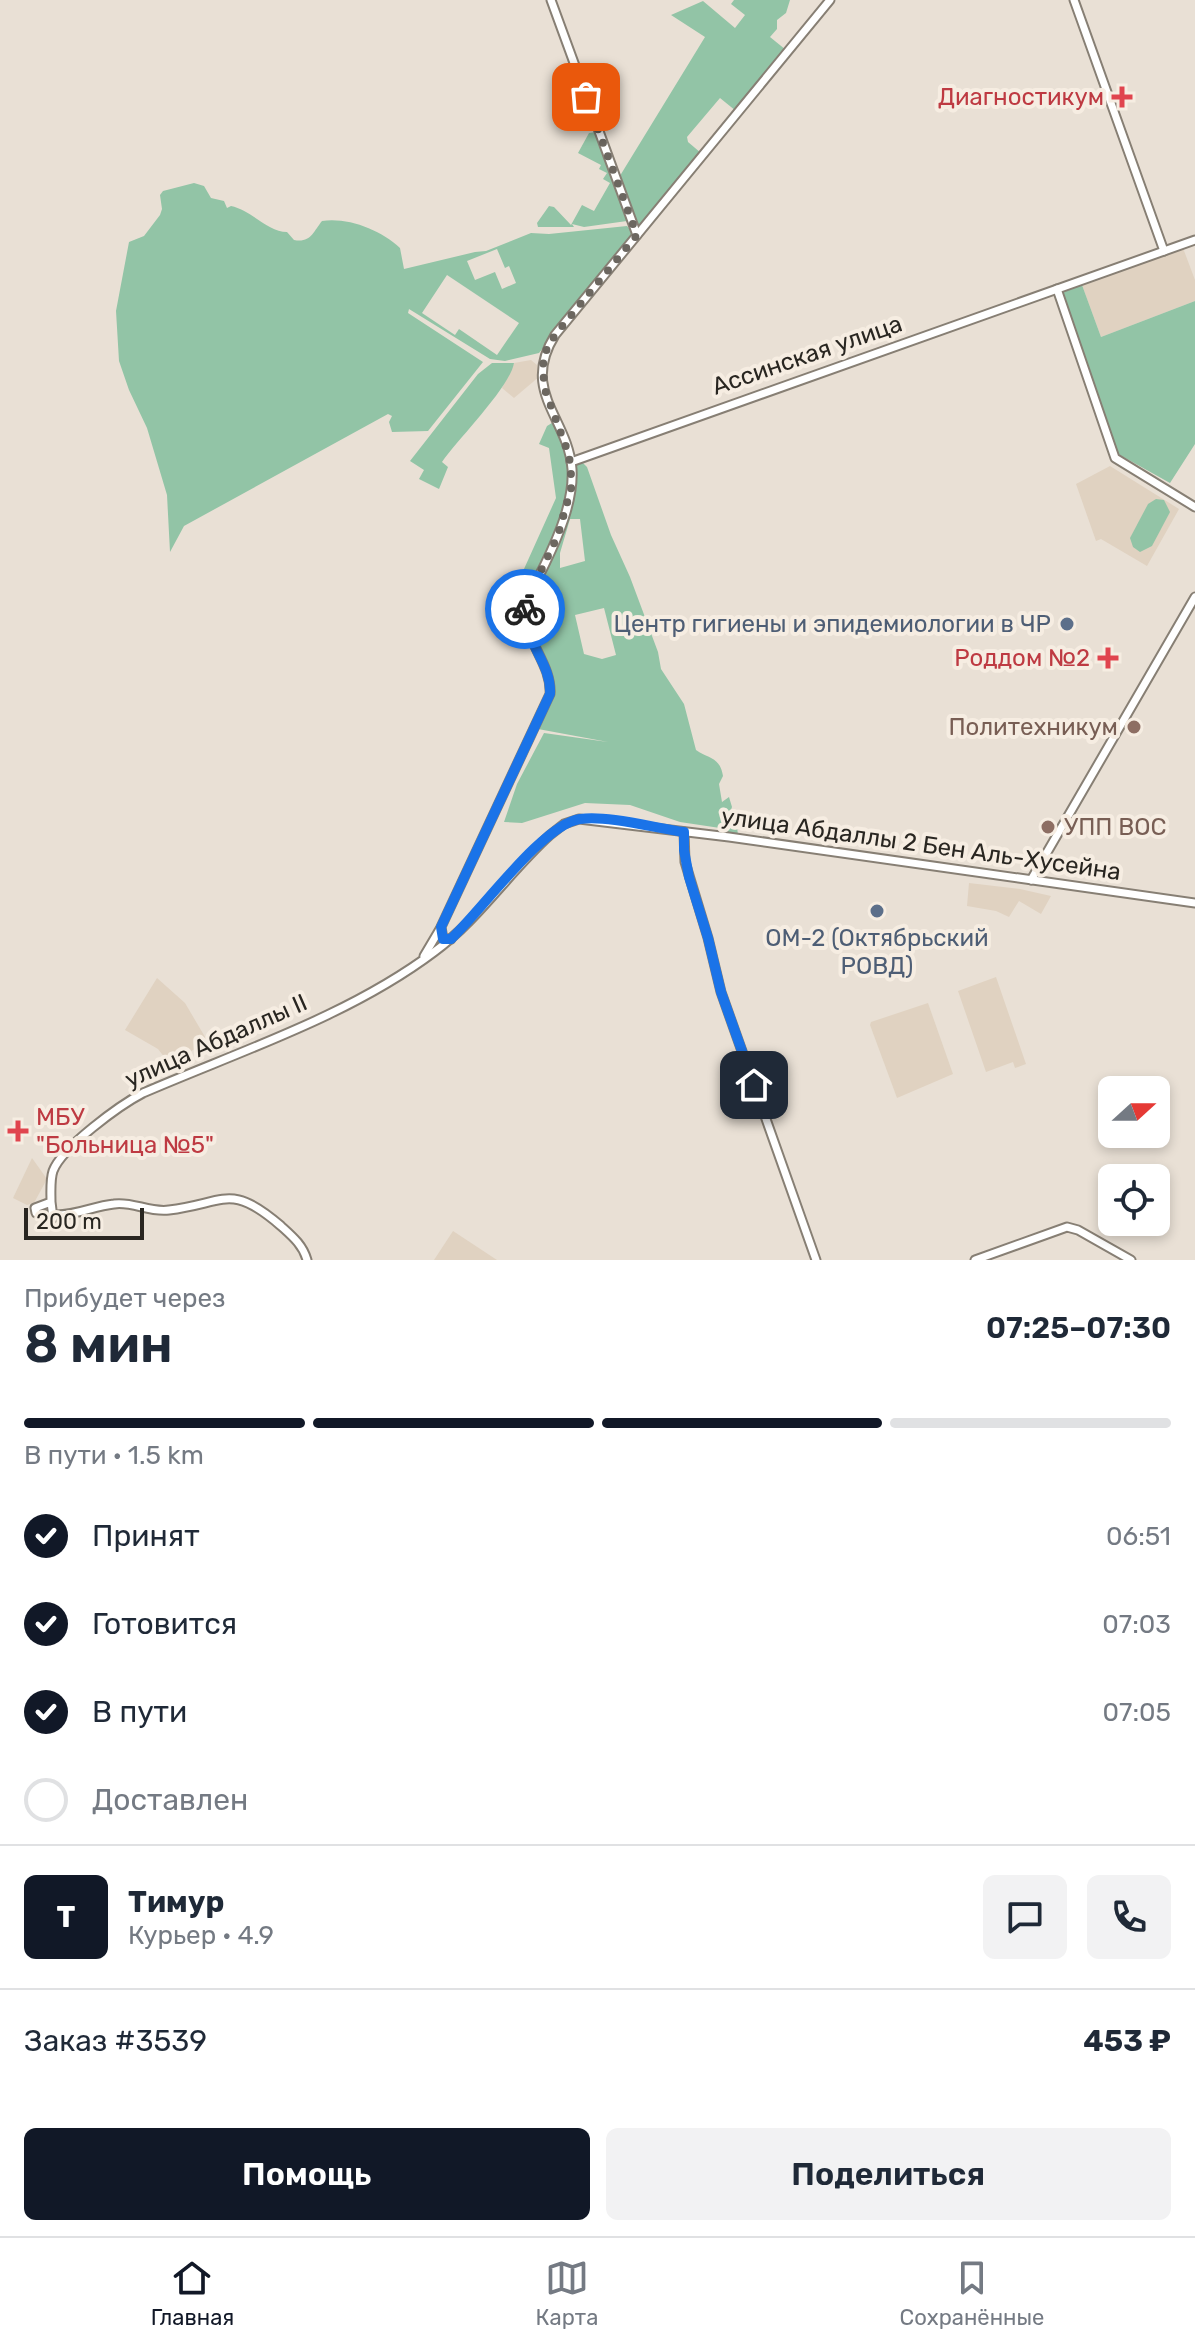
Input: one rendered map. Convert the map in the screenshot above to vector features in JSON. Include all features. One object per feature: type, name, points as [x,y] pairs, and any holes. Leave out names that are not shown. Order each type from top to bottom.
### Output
[{"type":"street","points":[[551,0],[637,235]]},
{"type":"street","points":[[417,964],[441,927],[550,694],[549,680],[529,635],[525,609],[566,510],[572,485],[571,462],[544,387],[543,356],[555,335],[830,0]]},
{"type":"street","points":[[1074,0],[1164,251]]},
{"type":"street","name":"Ассинская улица","points":[[571,462],[752,395],[1195,240]]},
{"type":"street","points":[[1057,289],[1115,458],[1195,507]]},
{"type":"street","points":[[1031,880],[1195,597]]},
{"type":"street","name":"улица Абдаллы 2 Бен Аль-Хусейна","points":[[451,939],[534,849],[564,824],[579,819],[1195,903]]},
{"type":"street","points":[[684,832],[685,862],[721,992],[816,1260]]},
{"type":"street","points":[[441,927],[443,939],[451,939]]},
{"type":"street","name":"улица Абдаллы II","points":[[51,1202],[53,1172],[60,1160],[119,1106],[321,1018],[417,964],[451,939]]},
{"type":"street","points":[[54,1215],[51,1202],[35,1210],[47,1218],[53,1218],[54,1215],[78,1214],[118,1203],[167,1211],[215,1199],[247,1201],[291,1235],[307,1260]]},
{"type":"street","points":[[975,1260],[1067,1227],[1131,1260]]},
{"type":"shaded area","points":[[1183,248],[1195,280],[1195,301],[1101,337],[1082,285]]},
{"type":"shaded area","points":[[531,360],[537,365],[540,376],[514,398],[502,388],[514,363]]},
{"type":"shaded area","points":[[1110,466],[1179,509],[1147,566],[1101,539],[1096,541],[1076,484]]},
{"type":"shaded area","points":[[969,883],[1051,896],[1041,914],[1019,901],[1009,917],[996,911],[967,906]]},
{"type":"shaded area","points":[[996,977],[1026,1064],[1015,1068],[1013,1062],[986,1072],[958,991]]},
{"type":"shaded area","points":[[157,978],[185,1003],[208,1042],[169,1063],[158,1049],[125,1030]]},
{"type":"shaded area","points":[[928,1003],[953,1074],[897,1098],[870,1025],[871,1022]]},
{"type":"shaded area","points":[[32,1158],[47,1179],[34,1203],[27,1205],[13,1198]]},
{"type":"shaded area","points":[[453,1231],[497,1260],[434,1260]]},
{"type":"green space","points":[[734,0],[790,0],[786,13],[777,20],[777,29],[770,37],[786,50],[736,111],[720,98],[687,137],[688,142],[701,153],[641,225],[637,225],[618,179],[705,37],[671,15],[703,1],[735,28],[745,15],[731,4]]},
{"type":"green space","points":[[596,132],[627,221],[584,227],[572,224],[574,227],[538,227],[537,223],[549,206],[554,207],[571,225],[582,205],[594,211],[610,183],[603,179],[607,173],[599,169],[601,165],[578,153],[589,133]]},
{"type":"green space","points":[[194,183],[204,186],[211,198],[224,201],[227,208],[238,208],[273,228],[287,232],[294,240],[308,238],[322,221],[364,226],[400,248],[404,269],[486,251],[531,233],[627,226],[632,231],[539,353],[505,361],[490,359],[409,309],[408,313],[483,362],[428,431],[392,432],[389,422],[392,416],[388,414],[184,526],[170,552],[167,495],[147,428],[119,361],[116,311],[129,242],[144,236],[160,215],[160,195],[163,191]],"holes":[[[497,249],[516,283],[502,289],[495,272],[475,280],[467,261]],[[447,275],[519,323],[497,355],[459,329],[455,335],[422,313]]]},
{"type":"green space","points":[[1082,285],[1101,337],[1195,301],[1195,444],[1170,483],[1118,454],[1061,293]]},
{"type":"green space","points":[[492,363],[514,363],[494,399],[442,462],[448,467],[439,489],[419,479],[424,470],[410,461],[478,374]]},
{"type":"green space","points":[[552,423],[564,447],[569,471],[567,495],[561,519],[521,612],[516,613],[506,609],[556,498],[549,448],[539,444],[547,426]]},
{"type":"green space","points":[[582,462],[587,467],[658,652],[661,669],[684,704],[696,750],[717,762],[722,770],[719,784],[722,802],[729,797],[732,807],[726,823],[730,824],[736,819],[738,835],[730,835],[720,828],[680,822],[630,805],[585,803],[522,823],[504,822],[517,784],[544,733],[608,742],[538,729],[553,698],[554,681],[533,641],[528,614],[542,597],[542,575],[553,554],[575,464]],"holes":[[[570,519],[580,519],[585,561],[560,568],[560,553]],[[604,608],[616,655],[602,659],[584,654],[575,615]]]},
{"type":"green space","points":[[1156,499],[1164,500],[1170,512],[1152,546],[1140,552],[1133,547],[1130,538],[1148,504]]},
{"type":"way so far","points":[[525,609],[558,535],[572,485],[569,455],[544,387],[543,356],[555,335],[637,235],[586,97]]},
{"type":"place","name":"Диагностикум","points":[[1122,97]]},
{"type":"place","name":"Центр гигиены и эпидемиологии в ЧР","points":[[1067,624]]},
{"type":"place","name":"Роддом №2","points":[[1108,658]]},
{"type":"place","name":"Политехникум","points":[[1134,727]]},
{"type":"place","name":"УПП ВОС","points":[[1048,827]]},
{"type":"place","name":"ОМ-2 (Октябрьский РОВД)","points":[[877,911]]},
{"type":"place","name":"МБУ \"Больница №5\"","points":[[18,1131]]},
{"type":"route","points":[[525,609],[526,627],[546,671],[550,694],[441,927],[441,936],[451,939],[534,849],[571,821],[595,819],[684,832],[689,877],[721,992],[754,1085]]}]
